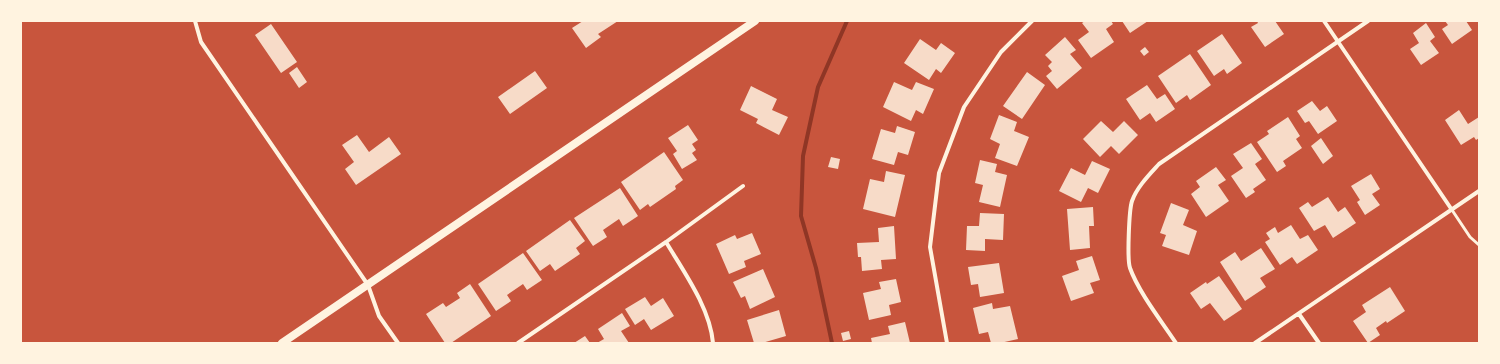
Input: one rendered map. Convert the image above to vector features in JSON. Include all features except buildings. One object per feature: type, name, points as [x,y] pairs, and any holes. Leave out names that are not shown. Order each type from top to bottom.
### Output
[{"type":"main road","points":[[282,343],[755,21]]},
{"type":"street","points":[[194,21],[201,42],[368,285],[379,316],[398,343]]},
{"type":"street","points":[[947,343],[930,247],[939,173],[964,107],[1001,52],[1032,21]]},
{"type":"street","points":[[1324,21],[1452,210]]},
{"type":"street","points":[[1176,343],[1139,287],[1129,267],[1129,240],[1132,201],[1144,182],[1159,164],[1368,21]]},
{"type":"street","points":[[518,343],[666,242],[743,186]]},
{"type":"street","points":[[1255,343],[1479,191]]},
{"type":"street","points":[[666,242],[697,293],[712,330],[713,343]]},
{"type":"street","points":[[1299,314],[1319,343]]},
{"type":"lane","points":[[1452,210],[1470,237],[1479,245]]},
{"type":"waterway","points":[[832,343],[816,268],[801,216],[803,156],[818,87],[847,21]]}]
